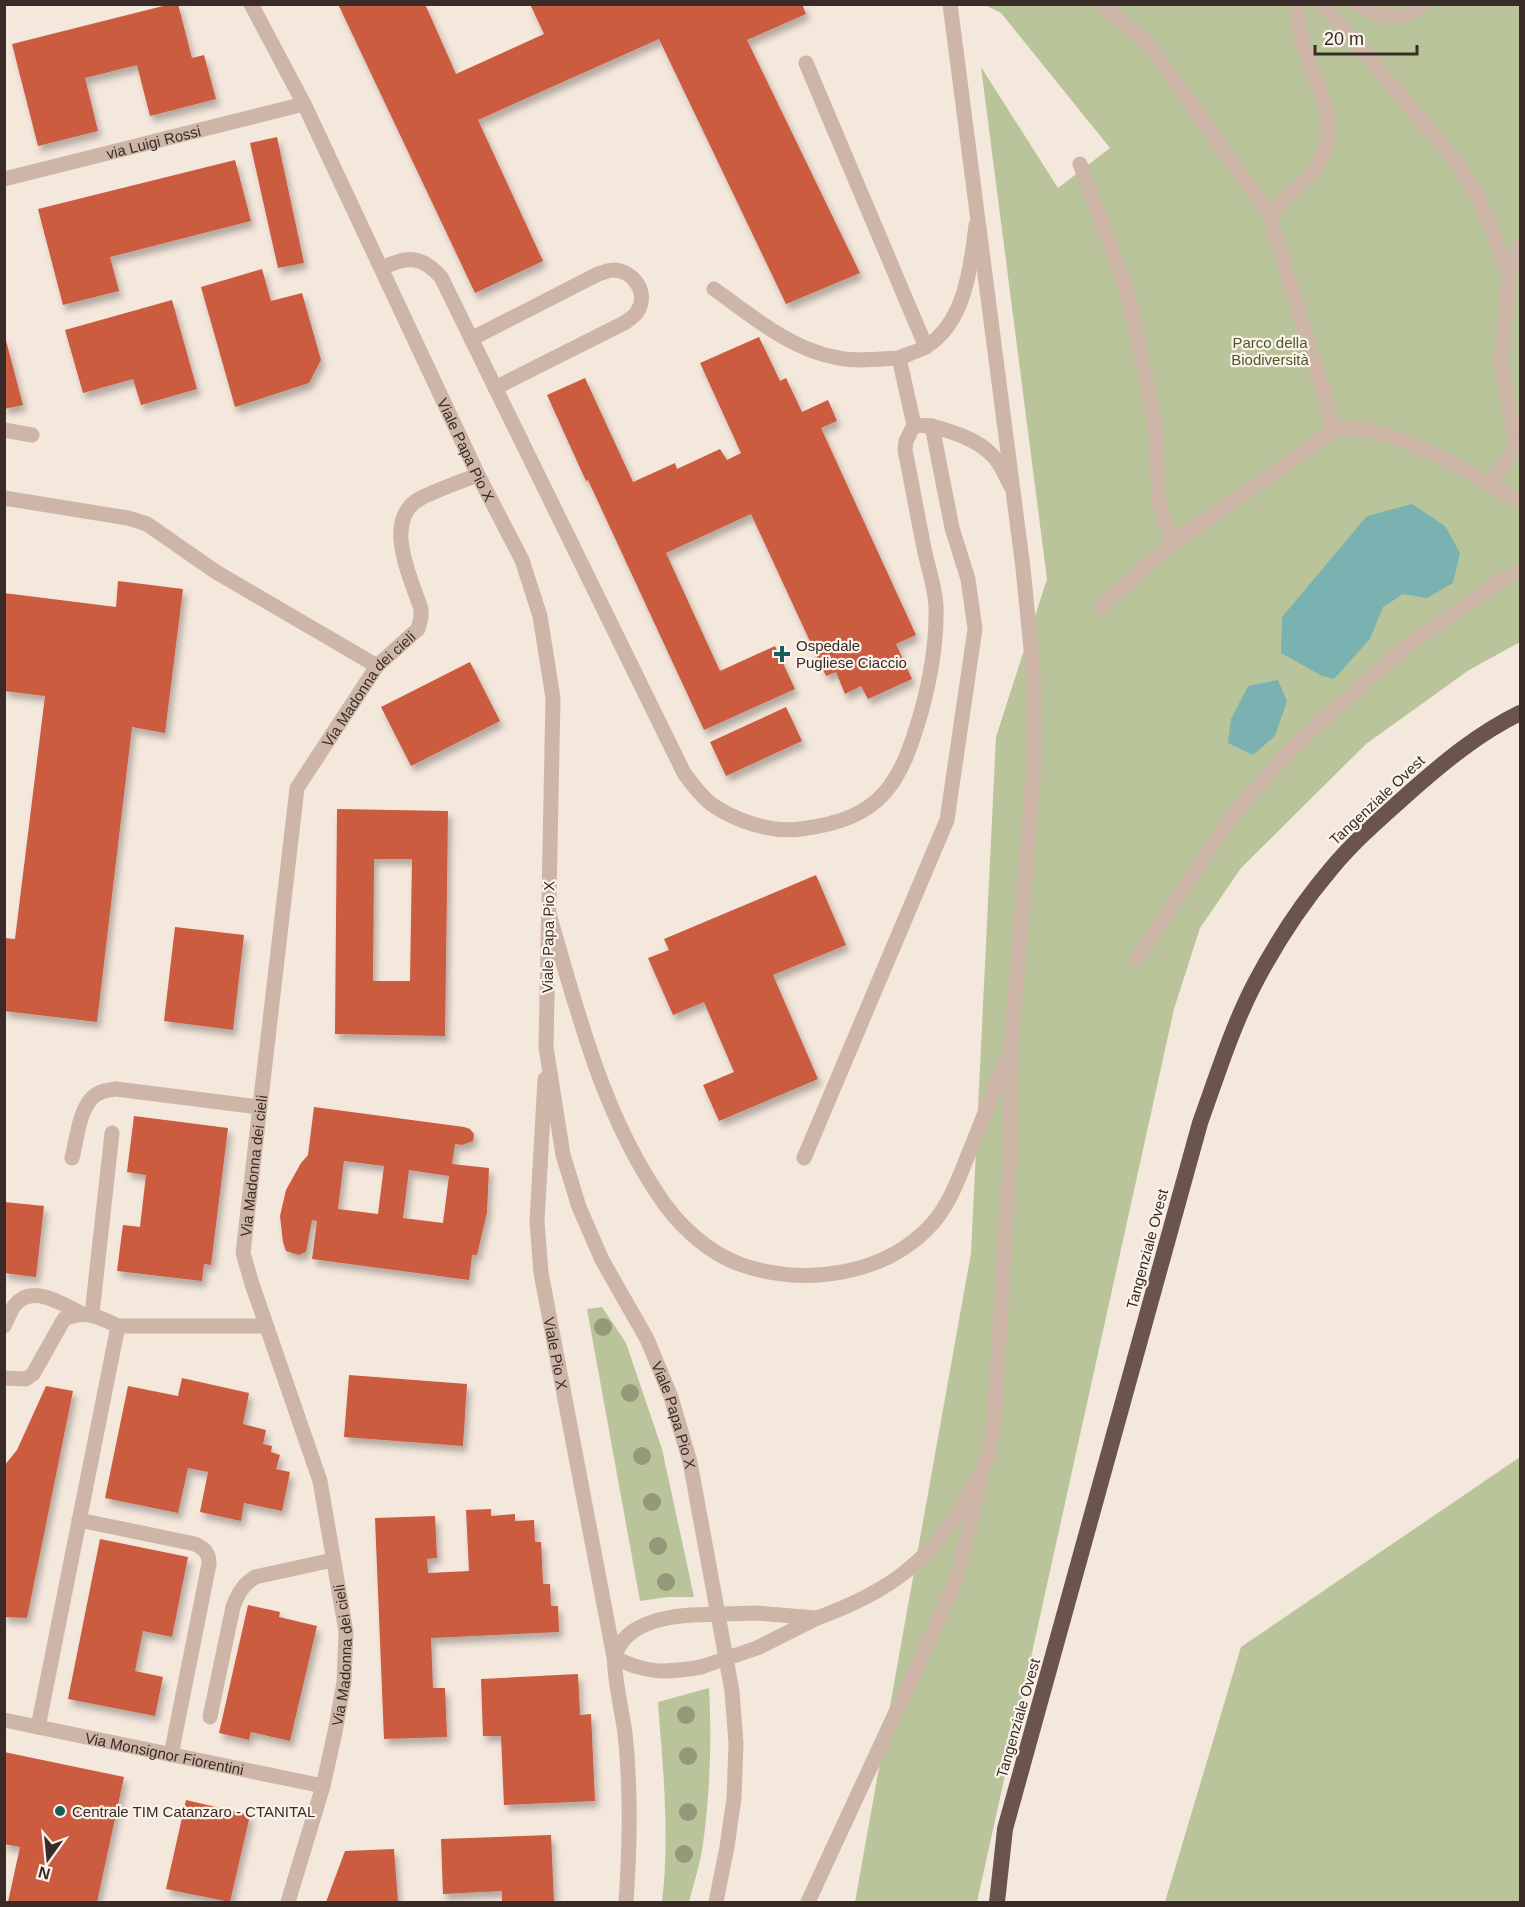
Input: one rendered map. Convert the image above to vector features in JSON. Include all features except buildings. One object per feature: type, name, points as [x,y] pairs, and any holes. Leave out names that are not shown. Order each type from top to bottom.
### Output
[{"type":"highway","name":"Tangenziale Ovest","points":[[997,1902],[1005,1829],[1200,1123],[1229,1040],[1255,983],[1286,930],[1331,869],[1377,821],[1442,764],[1495,725],[1521,713]]},
{"type":"street","name":"Viale Papa Pio X","points":[[251,4],[304,104],[478,475],[522,560],[540,616],[553,698],[546,1047],[563,1155],[579,1208],[602,1260],[647,1339],[671,1397],[690,1462],[732,1691],[736,1743],[734,1798],[716,1902]]},
{"type":"street","points":[[808,1902],[957,1577],[994,1423],[1010,1156],[1011,1047],[1034,766],[1033,669],[1023,568],[950,4]]},
{"type":"street","points":[[1101,4],[1148,43],[1269,214],[1335,430]]},
{"type":"street","points":[[1269,214],[1315,170],[1328,144],[1328,114],[1302,41],[1296,4]]},
{"type":"street","points":[[1323,4],[1456,161],[1479,200],[1498,244],[1509,279]]},
{"type":"street","points":[[1355,4],[1388,18],[1415,12],[1422,4]]},
{"type":"street","points":[[806,63],[926,347]]},
{"type":"street","name":"via Luigi Rossi","points":[[4,179],[304,104]]},
{"type":"street","points":[[1080,164],[1127,290],[1155,421],[1159,502],[1172,544]]},
{"type":"street","points":[[714,289],[791,342],[819,353],[839,359],[899,358],[926,347],[947,328],[958,305],[971,264],[977,219]]},
{"type":"street","points":[[1490,484],[1519,447],[1501,365],[1509,279],[1521,245]]},
{"type":"street","points":[[382,268],[407,259],[426,264],[434,269],[441,278],[684,773],[711,804],[737,819],[762,826],[791,831],[819,827],[849,819],[869,807],[887,791],[902,770],[926,695],[936,636],[936,603],[904,450],[914,425],[899,358]]},
{"type":"street","points":[[471,339],[598,274],[612,270],[625,273],[635,279],[638,285],[642,300],[637,312],[626,322],[495,388]]},
{"type":"street","points":[[914,425],[932,426],[975,442],[993,455],[1012,488]]},
{"type":"street","points":[[804,1158],[947,819],[975,629],[968,579],[952,528],[932,426]]},
{"type":"street","points":[[1100,607],[1172,544],[1335,430],[1365,429],[1395,437],[1463,469],[1521,502]]},
{"type":"street","points":[[4,430],[32,435]]},
{"type":"street","name":"Via Madonna dei cieli","points":[[288,1902],[323,1786],[344,1682],[346,1632],[320,1481],[243,1253],[297,788],[377,666],[418,629],[421,609],[400,543],[400,529],[407,511],[419,499],[478,475]]},
{"type":"street","points":[[4,498],[128,518],[147,524],[216,572],[377,666]]},
{"type":"street","points":[[1137,959],[1234,813],[1295,745],[1405,647],[1504,579],[1521,572]]},
{"type":"street","points":[[549,914],[587,1044],[624,1135],[657,1193],[680,1223],[711,1249],[741,1264],[773,1272],[806,1276],[840,1274],[873,1263],[904,1248],[932,1224],[952,1195],[1011,1047]]},
{"type":"street","name":"Viale Pio X","points":[[546,1047],[537,1221],[541,1273],[614,1657],[625,1734],[629,1809],[626,1902]]},
{"type":"street","points":[[72,1158],[88,1103],[94,1095],[105,1090],[116,1089],[260,1107]]},
{"type":"street","points":[[87,1314],[112,1133]]},
{"type":"street","points":[[4,1326],[16,1303],[31,1296],[53,1298],[118,1326],[266,1326]]},
{"type":"street","points":[[4,1378],[26,1379],[33,1374],[64,1320],[87,1314]]},
{"type":"street","points":[[38,1727],[118,1326]]},
{"type":"street","points":[[817,1618],[756,1613],[667,1617],[639,1627],[622,1642],[614,1657],[632,1666],[654,1671],[674,1672],[701,1667],[757,1648],[817,1618],[875,1593],[905,1573],[930,1551],[961,1508],[986,1464]]},
{"type":"street","points":[[79,1520],[195,1544],[204,1549],[209,1556],[171,1755]]},
{"type":"street","points":[[210,1718],[233,1607],[245,1584],[255,1577],[333,1560]]},
{"type":"street","name":"Via Monsignor Fiorentini","points":[[4,1720],[323,1786]]},
{"type":"green space","name":"Parco della Biodiversità","points":[[985,5],[1520,5],[1520,642],[1469,670],[1366,744],[1241,868],[1200,928],[1174,1009],[977,1902],[855,1902],[971,1253],[996,737],[1047,579],[981,67],[1058,188],[1110,148],[1001,13]]},
{"type":"green space","points":[[602,1307],[626,1343],[662,1449],[694,1597],[668,1597],[640,1601],[587,1309]]},
{"type":"green space","points":[[1520,1457],[1520,1902],[1165,1902],[1241,1647]]},
{"type":"green space","points":[[709,1688],[709,1786],[700,1859],[689,1902],[662,1902],[666,1827],[658,1702]]},
{"type":"water","points":[[1412,504],[1445,526],[1460,553],[1453,583],[1427,598],[1403,594],[1383,607],[1370,639],[1334,679],[1322,676],[1281,653],[1282,617],[1367,516]]},
{"type":"water","points":[[1278,680],[1287,701],[1275,736],[1253,755],[1228,743],[1231,719],[1248,686]]},
{"type":"place","name":"Ospedale Pugliese Ciaccio","points":[[782,654]]},
{"type":"place","name":"Centrale TIM Catanzaro - CTANITAL","points":[[60,1811]]}]
